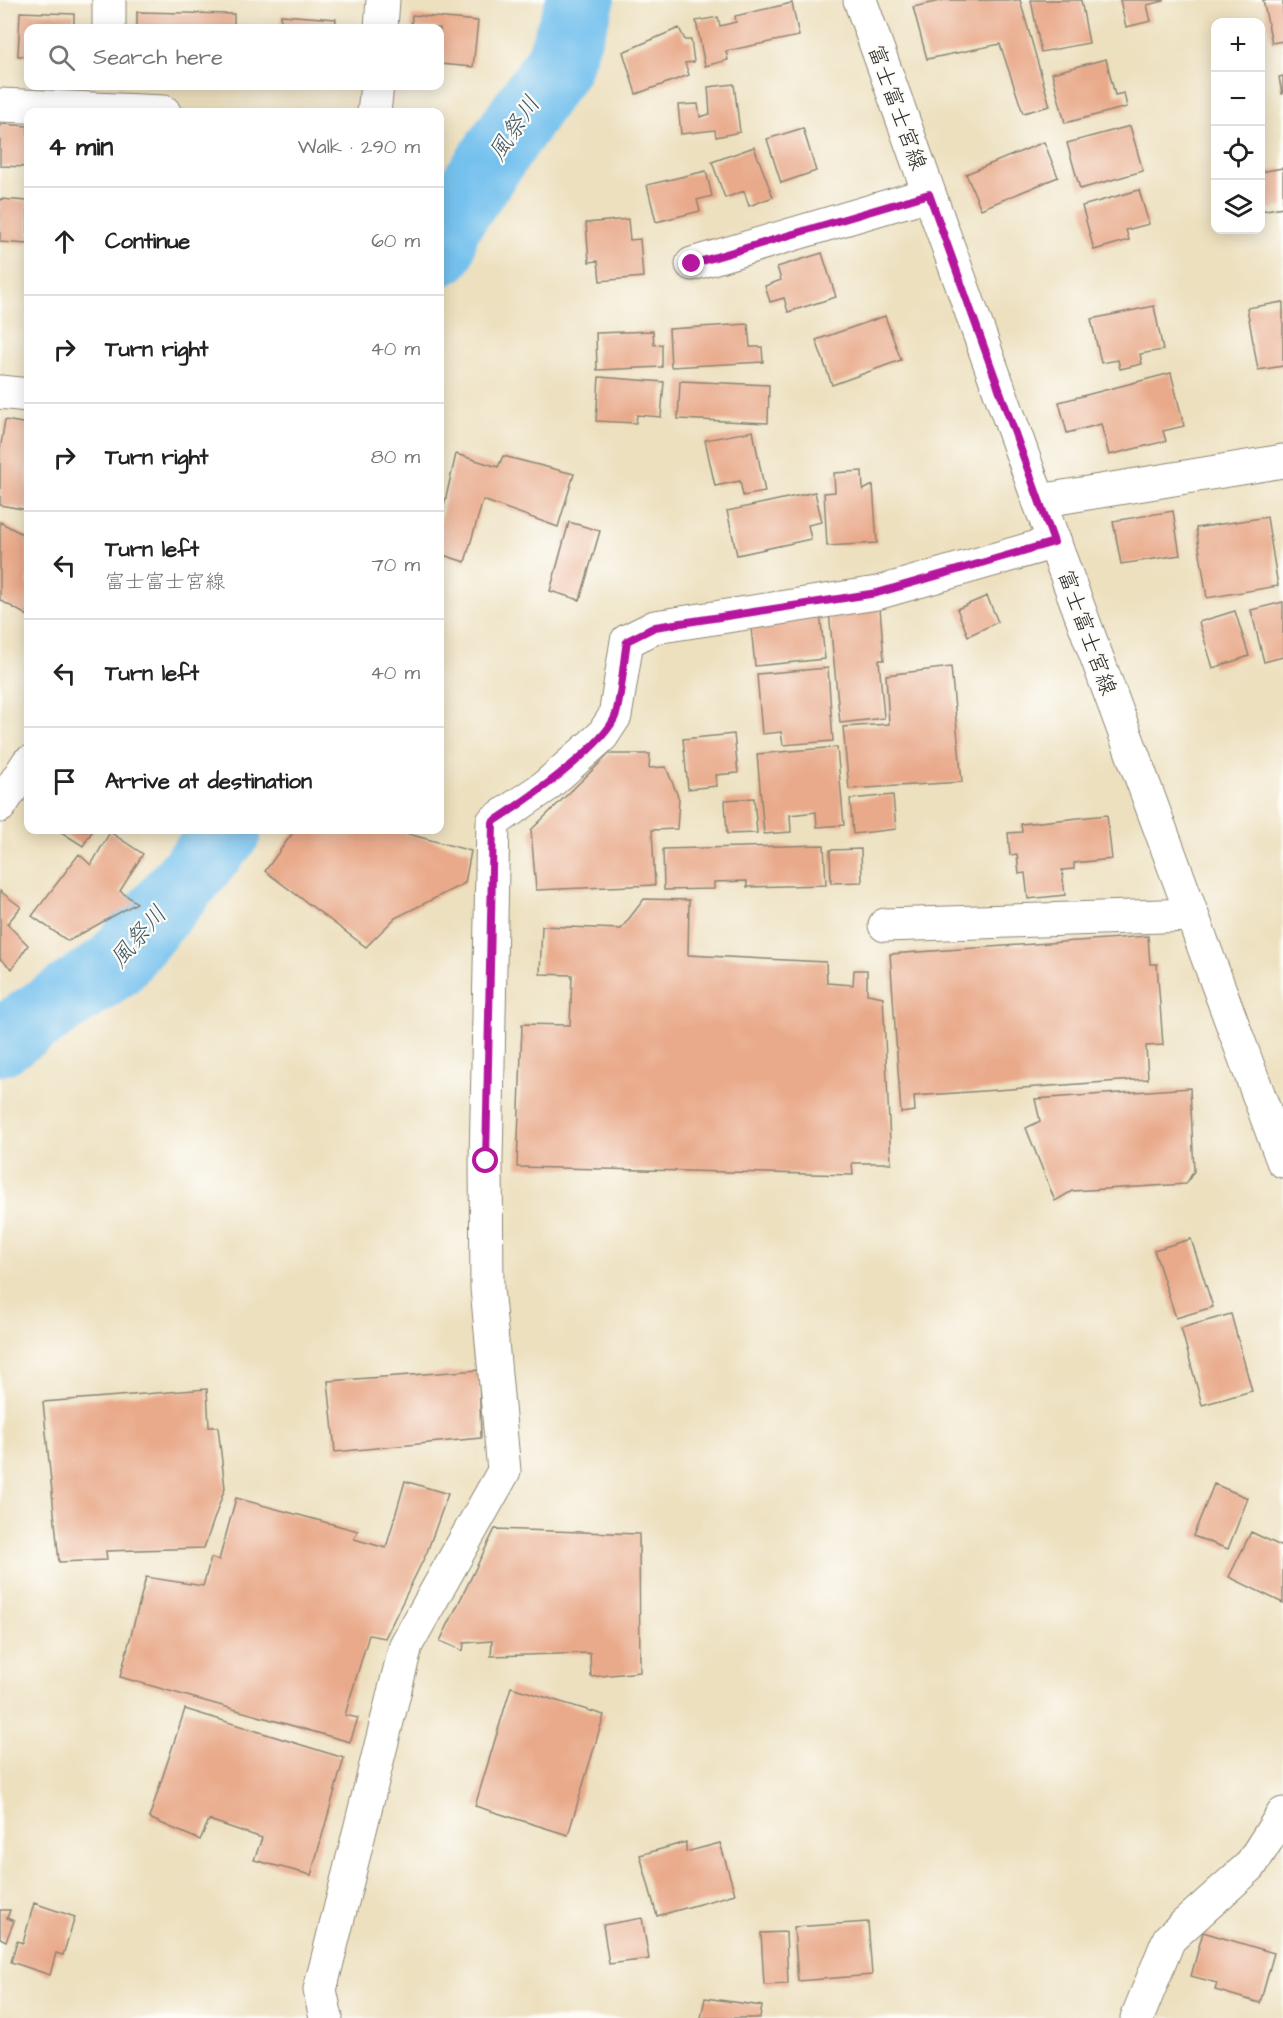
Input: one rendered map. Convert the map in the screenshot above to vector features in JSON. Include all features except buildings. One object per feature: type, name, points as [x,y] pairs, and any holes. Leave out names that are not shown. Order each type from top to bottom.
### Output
[{"type":"street","points":[[109,0],[109,24]]},
{"type":"street","points":[[381,24],[384,0]]},
{"type":"street","name":"富士富士宮線","points":[[860,0],[1039,501],[1283,1161]]},
{"type":"street","points":[[374,108],[376,90]]},
{"type":"street","points":[[0,105],[108,103],[139,108]]},
{"type":"street","points":[[692,264],[929,194]]},
{"type":"street","points":[[0,392],[24,395]]},
{"type":"street","points":[[1039,501],[1283,461]]},
{"type":"street","points":[[326,2018],[320,1990],[406,1645],[504,1471],[487,1288],[486,1149],[493,822],[546,786],[602,736],[615,716],[627,641],[655,627],[877,593],[1054,542]]},
{"type":"street","points":[[0,806],[24,769]]},
{"type":"street","points":[[885,925],[1192,915]]},
{"type":"street","points":[[1137,2018],[1169,1939],[1250,1866],[1283,1814]]},
{"type":"waterway","name":"風祭川","points":[[444,235],[446,226],[558,64],[581,0]]},
{"type":"waterway","name":"風祭川","points":[[0,1042],[114,966],[225,834]]},
{"type":"route","points":[[486,1161],[493,822],[546,786],[602,736],[615,716],[627,641],[655,627],[877,593],[1054,542],[929,194],[692,264]]}]
